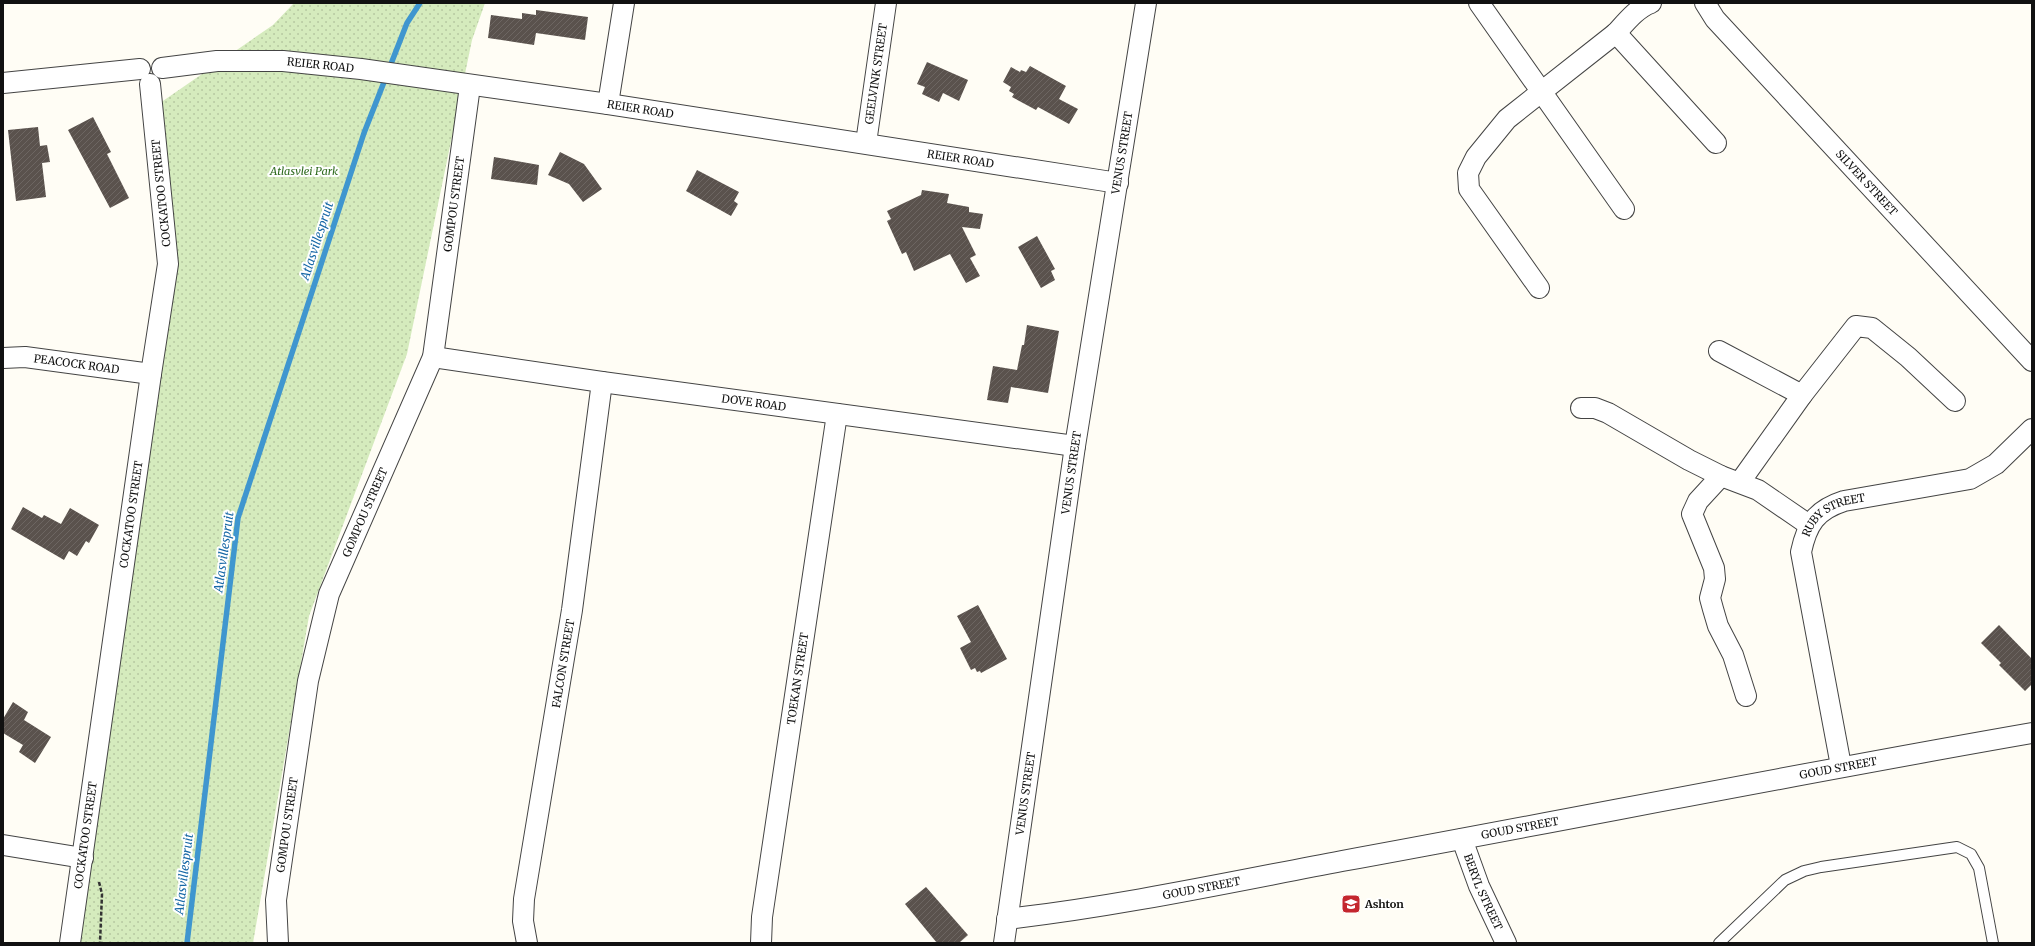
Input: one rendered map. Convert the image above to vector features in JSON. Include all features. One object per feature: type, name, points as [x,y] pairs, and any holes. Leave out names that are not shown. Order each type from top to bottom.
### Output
[{"type":"street","points":[[608,104],[624,3]]},
{"type":"street","name":"GEELVINK STREET","points":[[866,143],[886,3]]},
{"type":"street","name":"VENUS STREET","points":[[1004,943],[1075,446],[1146,3]]},
{"type":"street","points":[[1479,3],[1624,209]]},
{"type":"street","points":[[1539,288],[1470,189],[1468,173],[1476,156],[1507,119],[1616,33],[1630,17],[1646,4],[1651,3]]},
{"type":"street","name":"SILVER STREET","points":[[1705,3],[1715,19],[2032,361]]},
{"type":"street","points":[[1616,33],[1716,143]]},
{"type":"street","name":"REIER ROAD","points":[[145,77],[156,84],[163,74],[162,68],[217,61],[283,61],[361,69],[401,74],[470,86],[608,104],[1118,183]]},
{"type":"street","points":[[3,83],[145,77]]},
{"type":"street","name":"COCKATOO STREET","points":[[70,943],[150,374],[168,264],[145,77]]},
{"type":"street","name":"GOMPOU STREET","points":[[278,943],[277,892],[308,681],[329,594],[433,357],[470,86]]},
{"type":"street","points":[[1740,482],[1802,395],[1856,326],[1872,328],[1908,357],[1955,401]]},
{"type":"street","points":[[1720,351],[1802,395]]},
{"type":"street","name":"PEACOCK ROAD","points":[[3,358],[25,357],[150,374]]},
{"type":"street","name":"DOVE ROAD","points":[[433,357],[602,382],[1075,446]]},
{"type":"street","name":"FALCON STREET","points":[[527,943],[523,921],[524,899],[572,610],[602,382]]},
{"type":"street","points":[[1581,408],[1595,408],[1608,413],[1689,460],[1721,476],[1758,490],[1809,525]]},
{"type":"street","name":"TOEKAN STREET","points":[[761,943],[762,917],[838,414]]},
{"type":"street","name":"RUBY STREET","points":[[1841,766],[1801,552],[1809,525],[1819,514],[1830,506],[1837,504],[1970,479],[1996,464],[2032,429]]},
{"type":"street","points":[[1721,476],[1698,501],[1692,514],[1714,568],[1715,580],[1710,598],[1718,626],[1733,655],[1746,696]]},
{"type":"street","name":"GOUD STREET","points":[[1007,919],[1053,914],[1462,839],[1841,766],[2032,733]]},
{"type":"street","name":"BERYL STREET","points":[[1462,839],[1479,886],[1506,943]]},
{"type":"street","points":[[3,845],[83,858]]},
{"type":"lane","points":[[1719,943],[1785,880],[1804,871],[1820,867],[1957,847],[1971,854],[1979,868],[1993,943]]},
{"type":"path","points":[[83,858],[98,879],[102,894],[100,943]]},
{"type":"green space","name":"Atlasvlei Park","points":[[294,3],[485,3],[472,40],[407,354],[309,616],[253,943],[80,943],[105,757],[176,273],[160,103],[273,25]]},
{"type":"building","points":[[536,10],[588,17],[585,40],[536,33],[534,45],[488,38],[491,15],[522,19],[522,13],[536,15]]},
{"type":"building","points":[[927,62],[968,80],[959,101],[943,93],[939,102],[922,94],[925,87],[917,84]]},
{"type":"building","points":[[1030,66],[1066,86],[1059,99],[1078,109],[1069,124],[1038,107],[1036,110],[1012,97],[1014,94],[1009,91],[1011,87],[1003,82],[1011,67],[1020,72],[1021,70],[1026,72]]},
{"type":"building","points":[[93,117],[111,152],[107,154],[129,198],[110,208],[68,130]]},
{"type":"building","points":[[38,127],[40,146],[47,145],[50,162],[42,163],[46,197],[16,201],[8,130]]},
{"type":"building","points":[[560,152],[584,164],[602,189],[583,202],[569,184],[548,175]]},
{"type":"building","points":[[494,157],[539,165],[537,185],[491,179]]},
{"type":"building","points":[[697,170],[739,192],[734,201],[738,204],[731,216],[686,191]]},
{"type":"building","points":[[922,190],[949,194],[947,203],[969,207],[969,212],[983,214],[980,229],[962,227],[976,255],[970,258],[980,276],[966,283],[950,254],[914,271],[906,252],[902,254],[887,221],[891,219],[887,211],[921,195]]},
{"type":"building","points":[[1037,236],[1055,269],[1051,271],[1055,280],[1041,288],[1018,247]]},
{"type":"building","points":[[1027,325],[1059,331],[1048,393],[1011,387],[1008,403],[987,400],[993,366],[1017,370],[1022,345],[1024,345]]},
{"type":"building","points":[[23,507],[42,518],[44,515],[61,524],[70,508],[99,525],[89,543],[86,541],[77,556],[69,551],[64,560],[11,529]]},
{"type":"building","points":[[978,605],[1007,659],[981,673],[980,671],[977,672],[975,668],[971,670],[960,648],[971,642],[957,616]]},
{"type":"building","points":[[1999,625],[2032,659],[2032,684],[2025,691],[1999,665],[2001,663],[1981,643]]},
{"type":"building","points":[[13,702],[28,712],[24,720],[51,737],[35,763],[19,752],[23,745],[3,733],[3,719]]},
{"type":"building","points":[[926,887],[968,935],[959,943],[937,943],[905,904]]},
{"type":"waterway","name":"Atlasvillespruit","points":[[389,69],[407,23],[420,3]]},
{"type":"waterway","name":"Atlasvillespruit","points":[[187,943],[238,518],[364,133],[386,77]]},
{"type":"place","name":"Ashton","points":[[1351,904]]}]
